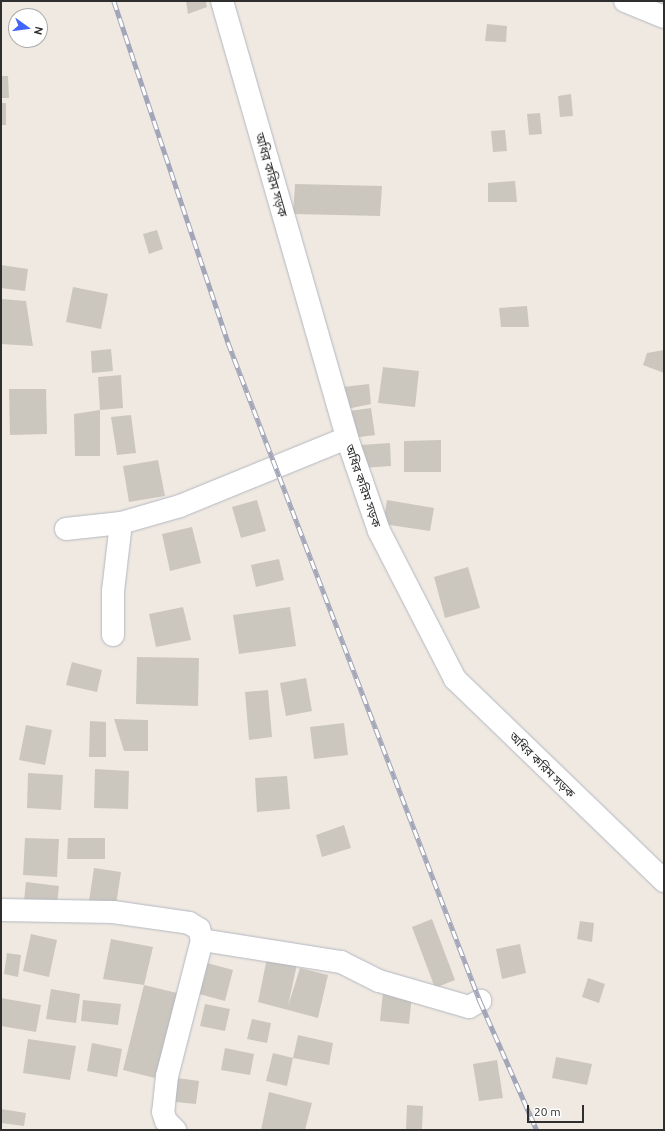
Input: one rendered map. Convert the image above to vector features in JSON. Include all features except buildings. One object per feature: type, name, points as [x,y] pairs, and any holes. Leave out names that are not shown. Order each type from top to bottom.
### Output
[{"type":"street","name":"অধির করিম সড়ক","points":[[222,1],[347,438],[379,531],[455,679],[664,881]]},
{"type":"street","points":[[625,1],[656,10]]},
{"type":"street","points":[[66,528],[121,523],[180,506],[347,438]]},
{"type":"street","points":[[113,635],[113,591],[121,523]]},
{"type":"street","points":[[1,910],[113,912],[189,923],[199,929],[202,940],[167,1076],[163,1112],[166,1121],[175,1130]]},
{"type":"street","points":[[202,940],[341,962],[379,981],[469,1007],[480,1001]]},
{"type":"railway","points":[[114,1],[228,342],[480,1001],[537,1130]]}]
